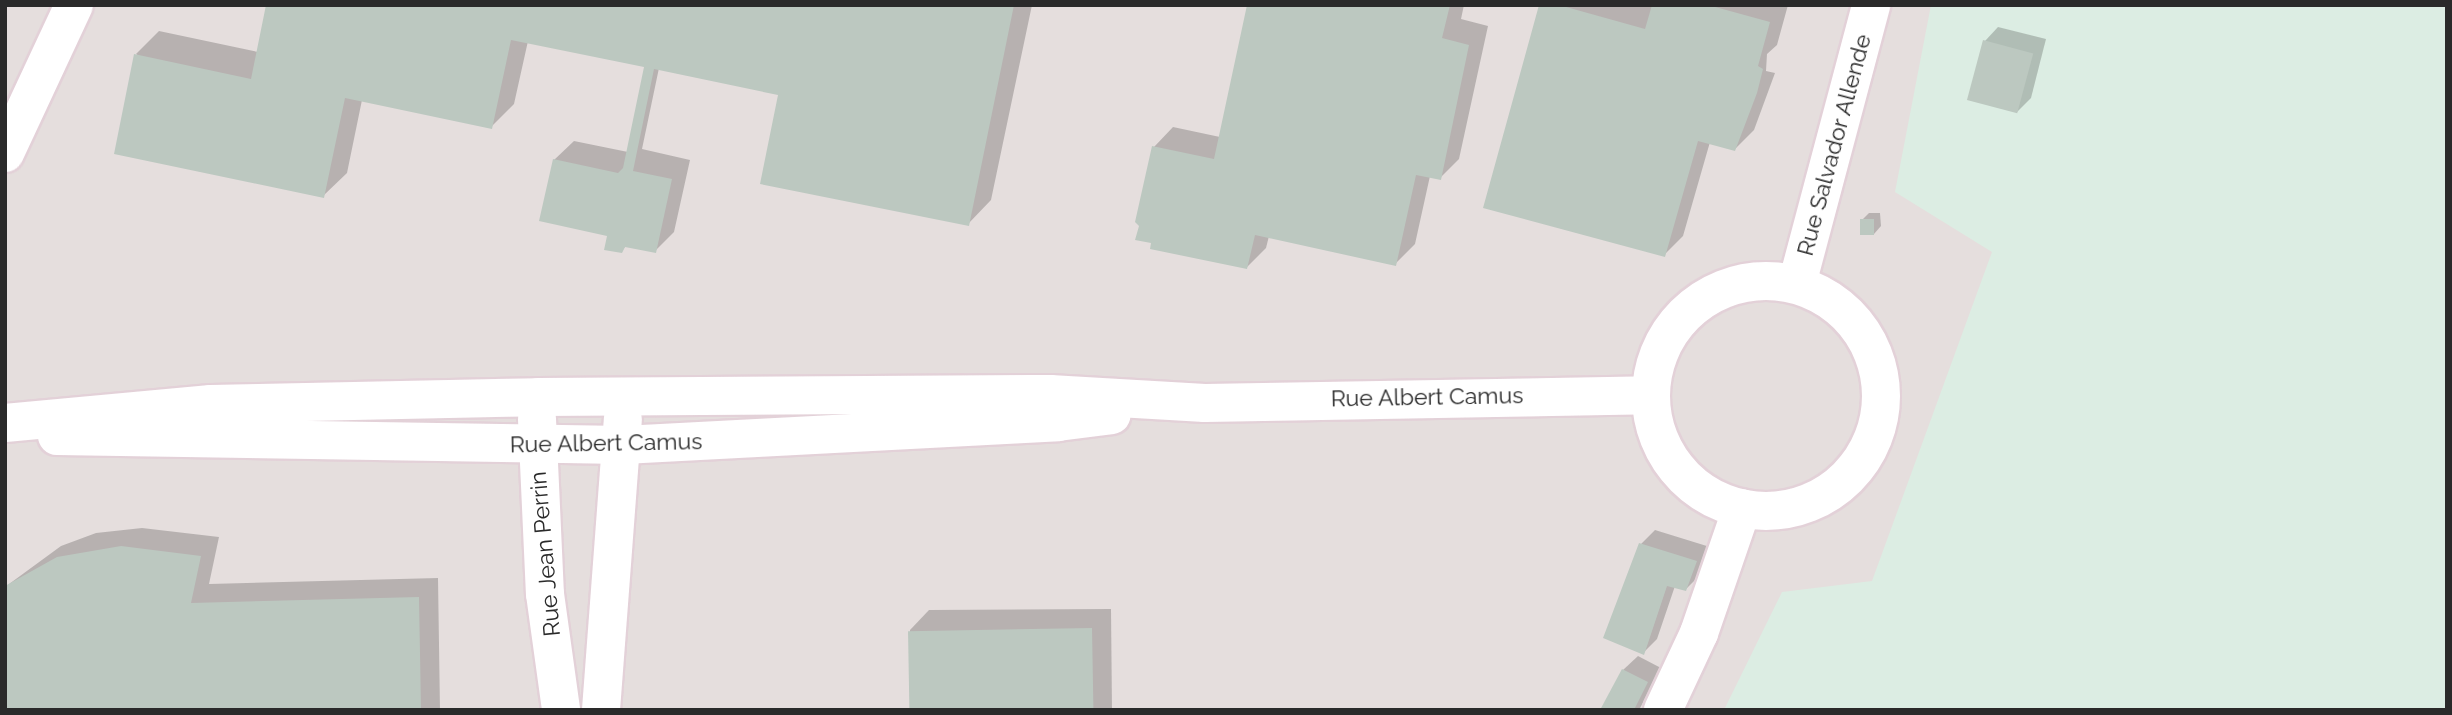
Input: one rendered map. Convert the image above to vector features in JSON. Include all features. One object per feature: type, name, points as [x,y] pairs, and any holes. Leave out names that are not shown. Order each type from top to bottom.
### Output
[{"type":"street","points":[[5,153],[74,5]]},
{"type":"street","name":"Rue Salvador Allende","points":[[1797,285],[1871,5]]},
{"type":"street","points":[[1762,281],[1797,285],[1832,301],[1860,329],[1877,365],[1882,404],[1872,442],[1850,475],[1819,499],[1781,510],[1742,509],[1705,494],[1676,468],[1657,434],[1650,395],[1656,361],[1666,340],[1696,304],[1727,287],[1762,281]]},
{"type":"street","name":"Rue Albert Camus","points":[[5,423],[211,404],[538,397],[1050,394],[1205,403],[1650,395]]},
{"type":"street","name":"Rue Jean Perrin","points":[[538,397],[537,445],[545,594],[561,710]]},
{"type":"street","points":[[601,710],[623,445],[623,397]]},
{"type":"street","name":"Rue Albert Camus","points":[[5,432],[217,442],[623,445],[1058,422],[1205,403]]},
{"type":"street","points":[[1663,710],[1699,632],[1742,509]]},
{"type":"shaded area","points":[[5,5],[1931,5],[1895,192],[1992,252],[1872,581],[1782,592],[1724,710],[5,710]]},
{"type":"building","points":[[266,5],[1014,5],[969,226],[760,184],[778,95],[654,69],[633,171],[672,179],[656,253],[625,247],[622,253],[604,250],[607,236],[539,221],[553,159],[618,173],[623,168],[644,67],[511,40],[492,129],[345,98],[324,198],[114,154],[134,54],[251,79]]},
{"type":"building","points":[[1247,5],[1450,5],[1442,38],[1469,45],[1441,180],[1416,175],[1396,266],[1255,235],[1247,269],[1150,249],[1151,243],[1135,240],[1139,226],[1135,222],[1152,146],[1214,159]]},
{"type":"building","points":[[1539,5],[1559,5],[1645,29],[1652,5],[1708,5],[1770,22],[1758,66],[1763,69],[1757,93],[1735,151],[1698,141],[1665,257],[1483,208]]},
{"type":"building","points":[[1983,40],[2033,53],[2017,113],[1967,100]]},
{"type":"building","points":[[1860,219],[1874,219],[1874,235],[1860,235]]},
{"type":"building","points":[[1639,543],[1697,561],[1686,591],[1667,586],[1644,655],[1603,638]]},
{"type":"building","points":[[121,546],[201,556],[191,603],[419,597],[421,710],[5,710],[5,586],[57,557]]},
{"type":"building","points":[[1092,628],[1093,710],[909,710],[908,631]]},
{"type":"building","points":[[1622,669],[1648,682],[1634,710],[1600,710]]}]
